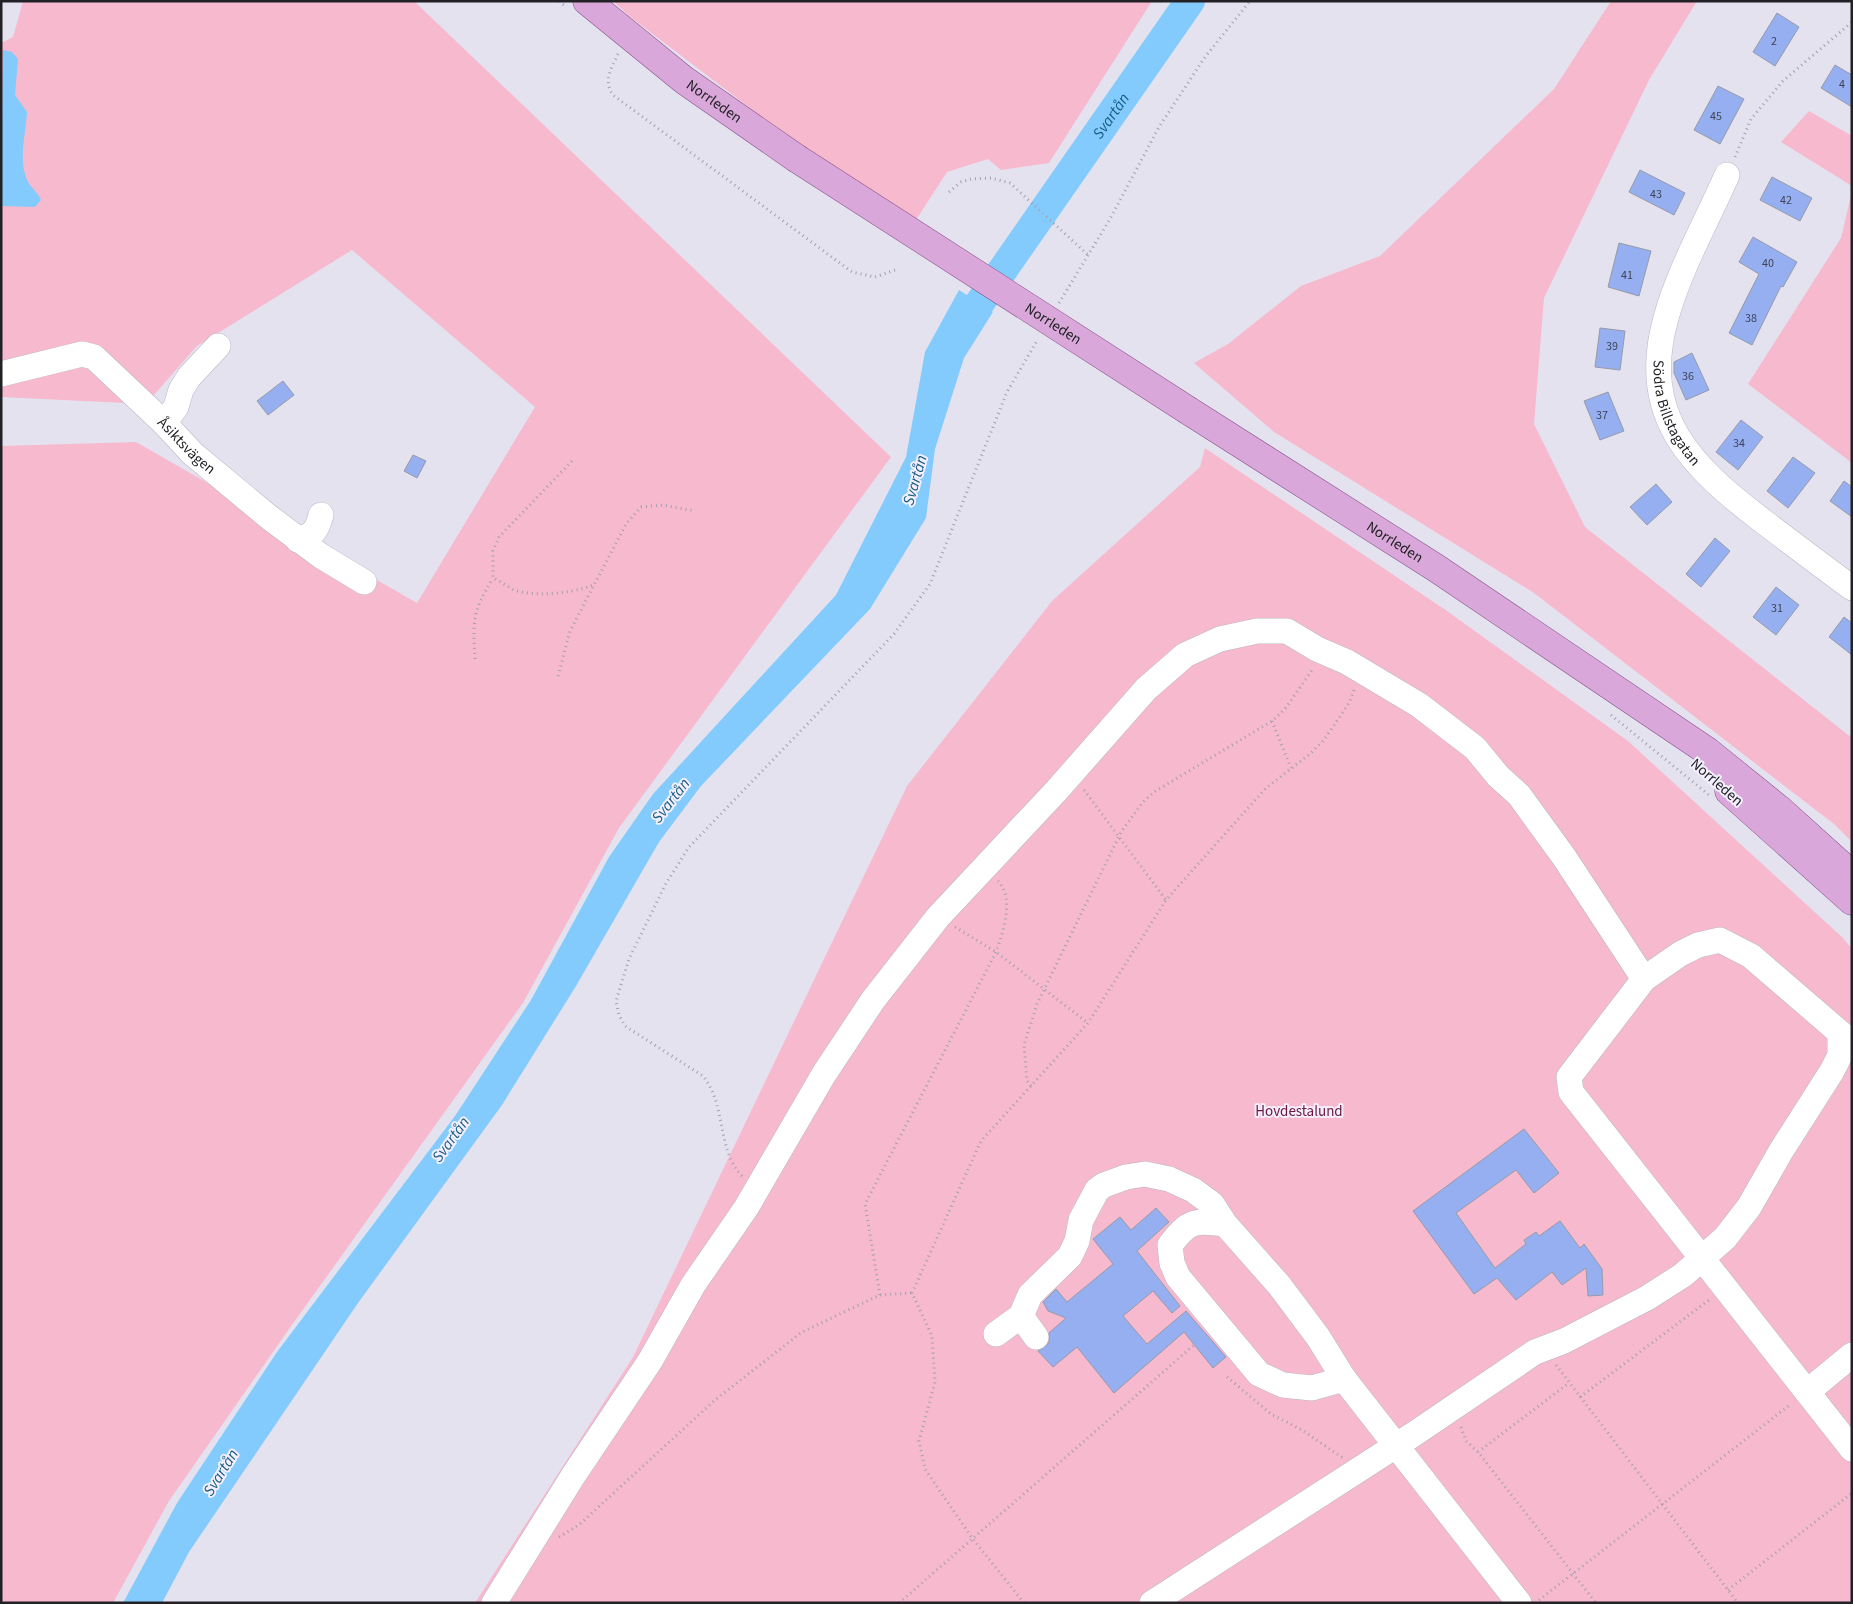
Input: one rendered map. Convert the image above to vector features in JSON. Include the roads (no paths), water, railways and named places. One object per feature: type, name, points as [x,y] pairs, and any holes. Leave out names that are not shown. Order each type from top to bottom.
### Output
[{"type":"main road","name":"Norrleden","points":[[587,1],[684,80],[796,158],[1532,631],[1707,751],[1780,810],[1852,875]]},
{"type":"main road","name":"Norrleden","points":[[1532,631],[1693,760],[1852,901]]},
{"type":"street","name":"Södra Billstagatan","points":[[1727,175],[1681,278],[1665,320],[1658,353],[1659,387],[1664,405],[1688,453],[1706,474],[1733,498],[1852,588]]},
{"type":"street","points":[[164,423],[176,407],[181,390],[189,377],[218,346]]},
{"type":"street","name":"Åsiktsvägen","points":[[1,374],[82,354],[94,357],[164,423],[193,454],[298,540],[364,582]]},
{"type":"street","points":[[298,540],[311,535],[318,529],[320,515]]},
{"type":"street","points":[[494,1603],[526,1550],[650,1361],[693,1285],[756,1191],[824,1074],[873,1000],[938,917],[984,866],[1072,774],[1146,689],[1185,656],[1220,639],[1257,631],[1286,631],[1362,671],[1419,705],[1475,748],[1498,776],[1519,795],[1564,857],[1644,979]]},
{"type":"street","points":[[1152,1603],[1397,1445],[1535,1352],[1564,1341],[1647,1298],[1683,1275],[1702,1257],[1725,1238],[1749,1207],[1781,1151],[1832,1071],[1846,1038],[1751,956],[1720,940],[1698,945],[1680,954],[1644,979],[1569,1078],[1568,1082],[1572,1092],[1702,1257],[1852,1449]]},
{"type":"street","points":[[996,1334],[1021,1316],[1030,1295],[1070,1256],[1077,1241],[1081,1220],[1097,1190],[1104,1185],[1126,1177],[1145,1174],[1169,1180],[1193,1190],[1212,1204],[1225,1224],[1279,1285],[1318,1337],[1344,1379],[1397,1445],[1529,1601]]},
{"type":"street","points":[[1225,1224],[1203,1222],[1184,1227],[1170,1245],[1172,1263],[1178,1277],[1259,1374],[1283,1385],[1312,1388],[1344,1379]]},
{"type":"street","points":[[1021,1316],[1036,1336]]},
{"type":"street","points":[[1807,1392],[1852,1355]]},
{"type":"water","points":[[3,50],[12,52],[18,59],[15,95],[27,112],[23,164],[27,180],[41,200],[35,207],[1,206]]},
{"type":"water","points":[[959,290],[993,312],[964,358],[935,449],[926,518],[870,609],[701,786],[659,842],[576,986],[502,1105],[358,1303],[189,1552],[162,1603],[123,1603],[177,1503],[277,1352],[455,1116],[531,1000],[609,857],[653,794],[836,595],[906,457],[925,352]]},
{"type":"waterway","name":"Svartån","points":[[956,337],[1190,1]]},
{"type":"park label","name":"Hovdestalund","points":[[1299,1111]]}]
